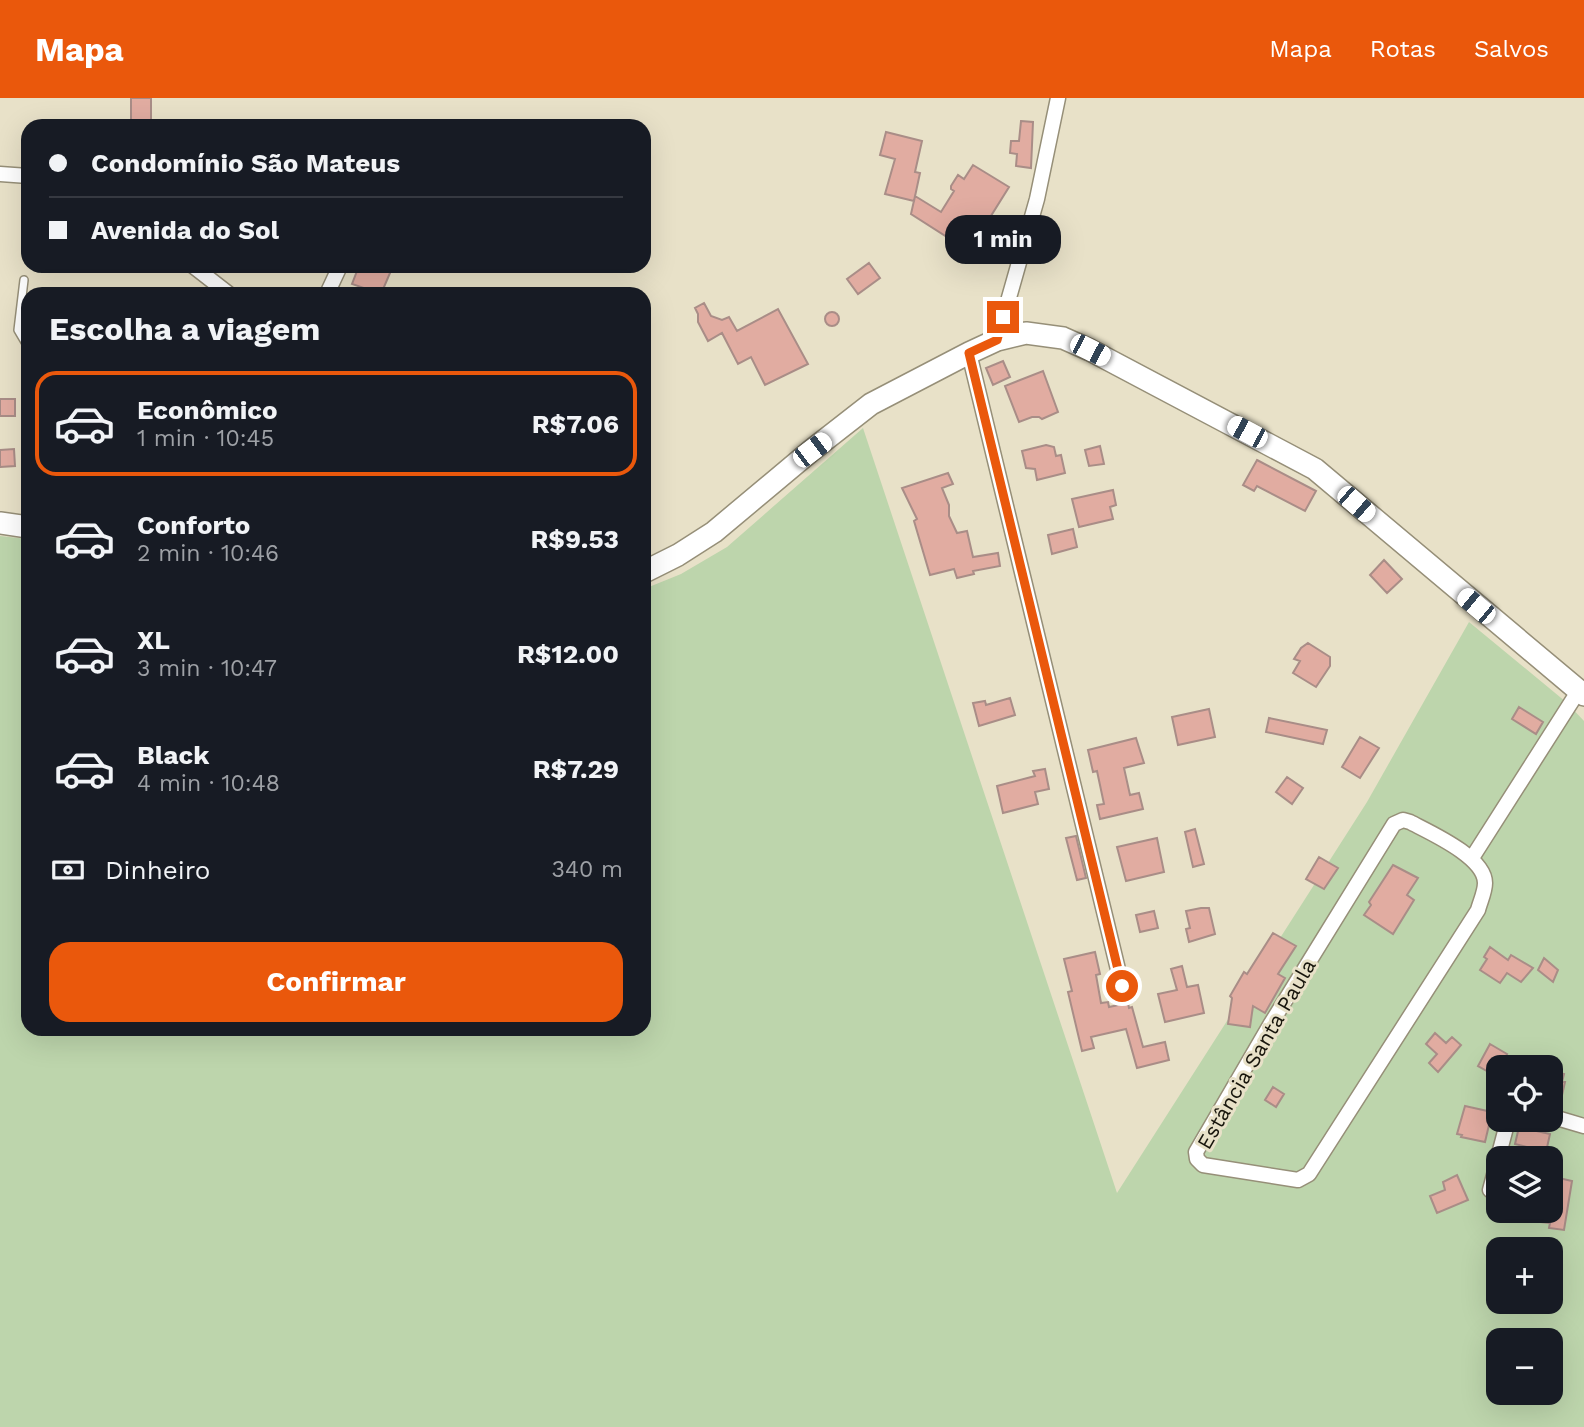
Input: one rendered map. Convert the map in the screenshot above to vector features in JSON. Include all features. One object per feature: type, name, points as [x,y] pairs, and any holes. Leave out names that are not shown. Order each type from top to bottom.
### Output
[{"type":"street","points":[[997,340],[1037,199],[1058,98]]},
{"type":"street","points":[[0,174],[21,176]]},
{"type":"street","points":[[203,273],[220,287]]},
{"type":"street","points":[[651,568],[714,532],[872,404],[997,340],[1026,333],[1063,338],[1201,407],[1315,469],[1582,693],[1472,858]]},
{"type":"street","points":[[969,353],[1122,986]]},
{"type":"street","points":[[0,523],[21,526]]},
{"type":"street","name":"Estância Santa Paula","points":[[1403,820],[1410,822],[1472,858],[1484,876],[1485,884],[1478,910],[1309,1174],[1298,1180],[1203,1166],[1197,1159],[1196,1152],[1270,1025],[1394,824],[1403,820]]},
{"type":"street","points":[[1563,1120],[1584,1126]]},
{"type":"lane","points":[[23,287],[24,280]]},
{"type":"lane","points":[[21,305],[18,330],[21,335]]},
{"type":"green space","points":[[863,428],[1117,1193],[1367,802],[1469,622],[1566,702],[1584,721],[1584,1427],[0,1427],[0,536],[21,538],[21,1036],[651,1036],[651,586],[681,574],[727,547]]},
{"type":"building","points":[[131,98],[151,98],[151,119],[131,119]]},
{"type":"building","points":[[1021,121],[1033,122],[1031,168],[1016,166],[1017,154],[1010,153],[1011,141],[1019,141]]},
{"type":"building","points":[[886,132],[922,141],[915,172],[920,173],[914,201],[885,194],[895,159],[880,155]]},
{"type":"building","points":[[973,165],[1009,187],[969,251],[911,214],[915,196],[941,212],[954,191],[951,186],[958,175],[964,179]]},
{"type":"building","points":[[869,263],[880,278],[858,294],[847,279]]},
{"type":"building","points":[[356,273],[390,273],[384,287],[361,287],[352,284]]},
{"type":"building","points":[[704,303],[711,316],[722,320],[729,317],[737,331],[778,309],[808,364],[765,385],[751,357],[738,364],[722,333],[708,341],[698,322],[695,308]]},
{"type":"building","points":[[832,312],[837,314],[837,324],[832,326],[827,324],[825,319],[827,314]]},
{"type":"building","points":[[1003,361],[1010,377],[993,385],[986,368]]},
{"type":"building","points":[[1043,371],[1058,412],[1042,419],[1032,417],[1019,422],[1005,386]]},
{"type":"building","points":[[0,399],[15,399],[15,416],[0,416]]},
{"type":"building","points":[[1046,445],[1054,447],[1056,456],[1061,455],[1065,473],[1037,480],[1035,469],[1026,468],[1022,451]]},
{"type":"building","points":[[1100,446],[1104,464],[1089,466],[1085,450]]},
{"type":"building","points":[[14,449],[15,466],[0,467],[0,450]]},
{"type":"building","points":[[1257,460],[1316,491],[1305,511],[1257,486],[1254,491],[1243,485]]},
{"type":"building","points":[[948,473],[953,484],[942,488],[949,505],[949,516],[957,533],[967,531],[973,557],[998,553],[1000,566],[973,571],[974,574],[957,578],[954,569],[930,575],[914,521],[917,519],[902,488]]},
{"type":"building","points":[[1113,490],[1116,505],[1110,507],[1113,519],[1079,527],[1072,499]]},
{"type":"building","points":[[1073,529],[1077,547],[1052,554],[1048,535]]},
{"type":"building","points":[[1384,560],[1402,579],[1387,593],[1370,575]]},
{"type":"building","points":[[1308,643],[1330,657],[1330,666],[1316,687],[1293,673],[1300,661],[1294,659]]},
{"type":"building","points":[[1010,698],[1015,715],[979,726],[973,703],[985,701],[986,705]]},
{"type":"building","points":[[1519,707],[1543,722],[1536,734],[1512,719]]},
{"type":"building","points":[[1209,709],[1215,737],[1178,745],[1172,717]]},
{"type":"building","points":[[1269,718],[1327,730],[1323,744],[1266,732]]},
{"type":"building","points":[[1360,737],[1379,748],[1360,778],[1342,767]]},
{"type":"building","points":[[1136,738],[1144,763],[1124,768],[1130,795],[1139,793],[1143,809],[1100,819],[1097,805],[1104,804],[1097,771],[1093,772],[1088,750]]},
{"type":"building","points":[[1045,769],[1049,789],[1035,792],[1038,804],[1003,813],[997,786],[1035,776],[1033,771]]},
{"type":"building","points":[[1287,777],[1303,788],[1292,804],[1276,792]]},
{"type":"building","points":[[1195,829],[1204,864],[1193,867],[1185,832]]},
{"type":"building","points":[[1076,836],[1086,878],[1077,880],[1066,838]]},
{"type":"building","points":[[1157,838],[1164,872],[1126,881],[1117,847]]},
{"type":"building","points":[[1319,857],[1338,868],[1324,889],[1306,879]]},
{"type":"building","points":[[1393,865],[1418,878],[1407,895],[1414,900],[1393,934],[1364,915],[1371,905],[1369,902]]},
{"type":"building","points":[[1209,908],[1215,934],[1189,942],[1186,929],[1190,928],[1186,911]]},
{"type":"building","points":[[1154,911],[1158,928],[1140,932],[1136,915]]},
{"type":"building","points":[[1273,933],[1296,946],[1278,974],[1285,978],[1265,1013],[1253,1006],[1250,1027],[1228,1024],[1232,998],[1230,996]]},
{"type":"building","points":[[1490,947],[1508,960],[1511,955],[1533,968],[1521,982],[1507,973],[1500,983],[1480,970]]},
{"type":"building","points":[[1095,952],[1100,974],[1096,975],[1101,1003],[1108,1002],[1109,1007],[1128,1003],[1129,1008],[1132,1007],[1143,1047],[1165,1042],[1169,1060],[1137,1068],[1126,1029],[1091,1037],[1094,1048],[1082,1051],[1068,992],[1072,991],[1064,959]]},
{"type":"building","points":[[1544,958],[1558,970],[1553,982],[1538,970]]},
{"type":"building","points":[[1182,966],[1187,987],[1198,985],[1204,1013],[1165,1022],[1158,994],[1177,990],[1171,969]]},
{"type":"building","points":[[1435,1033],[1446,1043],[1452,1037],[1461,1045],[1438,1072],[1429,1063],[1437,1054],[1426,1044]]},
{"type":"building","points":[[1490,1044],[1507,1054],[1486,1055],[1486,1070],[1478,1066]]},
{"type":"building","points":[[1273,1087],[1284,1094],[1276,1107],[1265,1100]]},
{"type":"building","points":[[1465,1106],[1486,1111],[1485,1142],[1457,1134]]},
{"type":"building","points":[[1518,1132],[1550,1134],[1547,1146],[1515,1144]]},
{"type":"building","points":[[1457,1175],[1468,1200],[1437,1213],[1430,1196],[1445,1190],[1443,1182]]},
{"type":"building","points":[[1563,1179],[1572,1181],[1564,1230],[1549,1228],[1550,1223],[1563,1223]]},
{"type":"route","points":[[1003,317],[997,340],[969,353],[1122,986]]}]
